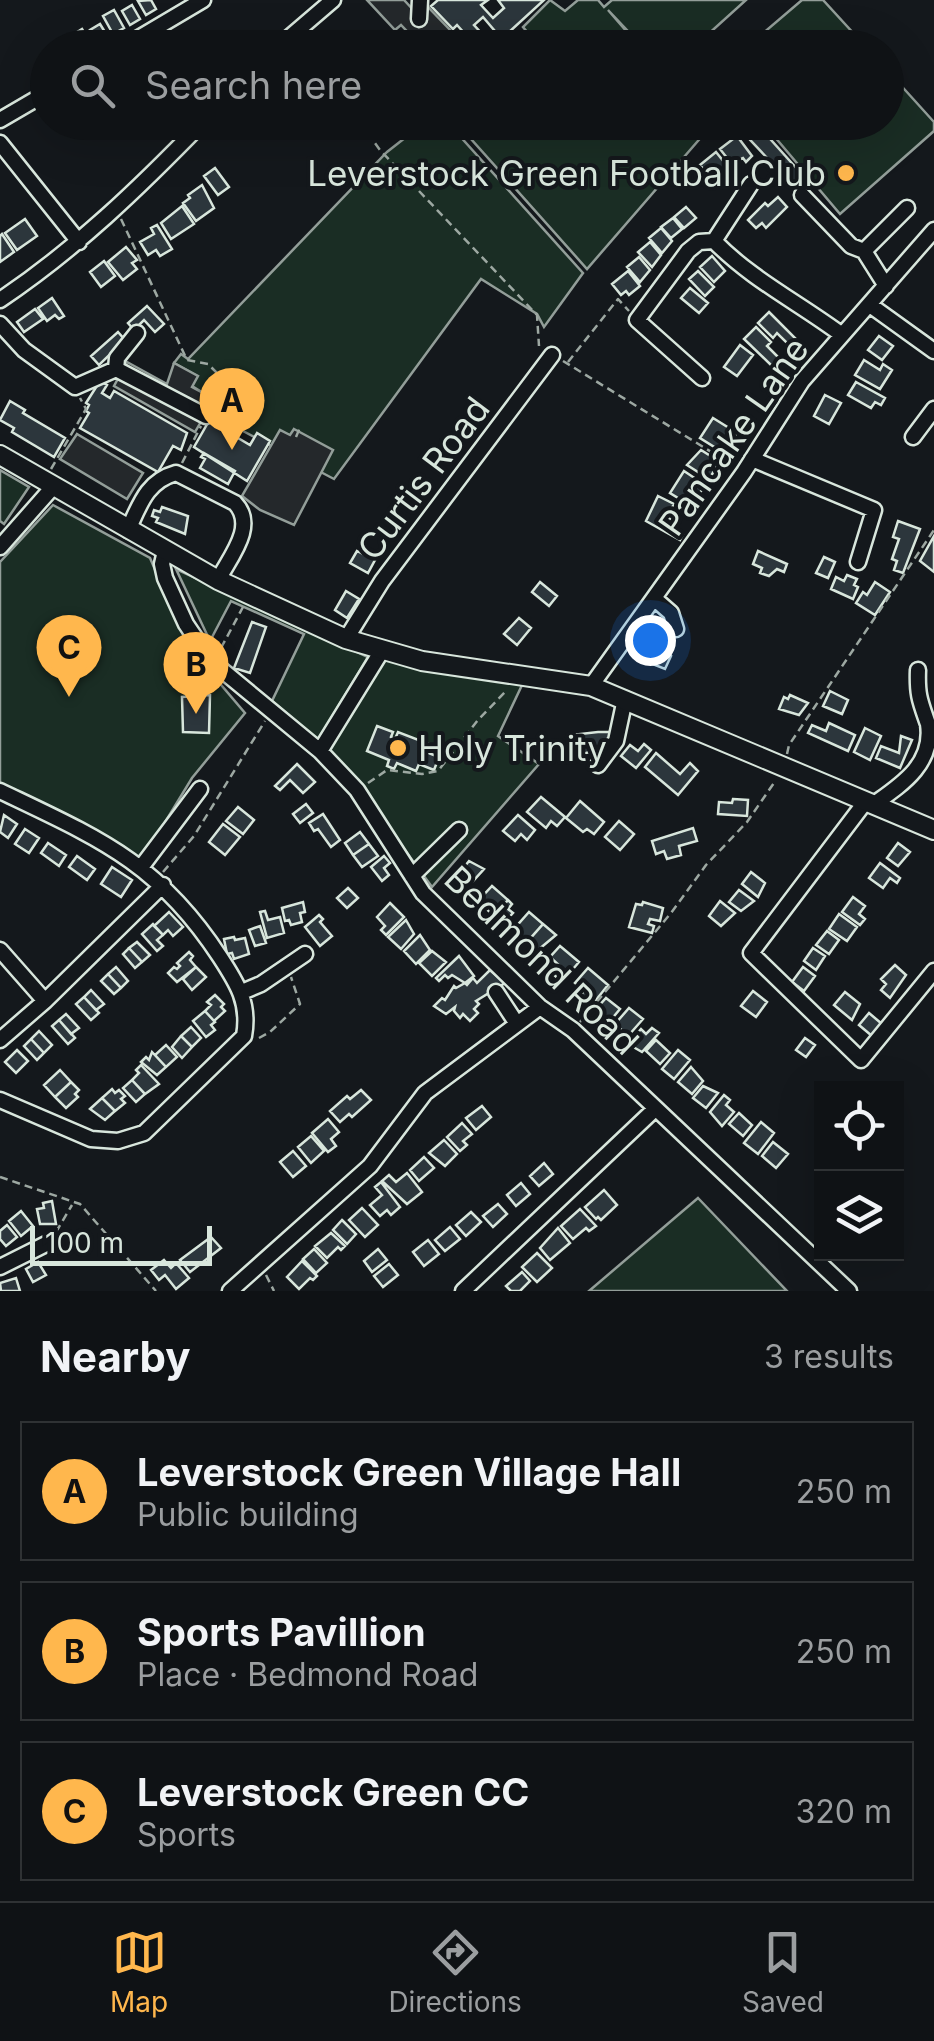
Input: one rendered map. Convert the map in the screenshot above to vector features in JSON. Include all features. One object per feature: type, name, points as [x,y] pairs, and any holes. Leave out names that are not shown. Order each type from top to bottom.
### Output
[{"type":"main road","points":[[0,455],[218,580],[346,639],[422,661],[591,686],[934,830]]},
{"type":"street","points":[[152,30],[202,0]]},
{"type":"street","points":[[298,30],[334,0]]},
{"type":"street","points":[[420,0],[420,19]]},
{"type":"street","points":[[0,120],[30,102]]},
{"type":"street","points":[[0,300],[117,210],[185,140]]},
{"type":"street","points":[[3,152],[79,242]]},
{"type":"street","points":[[714,241],[751,184]]},
{"type":"street","points":[[802,195],[851,246],[864,251],[886,286]]},
{"type":"street","points":[[864,251],[907,208]]},
{"type":"street","name":"Pancake Lane","points":[[591,686],[748,465],[802,380],[934,230]]},
{"type":"street","points":[[702,378],[636,320],[699,242],[714,241],[753,276],[842,335]]},
{"type":"street","points":[[870,305],[934,351]]},
{"type":"street","points":[[0,324],[24,350],[75,387],[116,368]]},
{"type":"street","points":[[116,368],[117,358],[138,334]]},
{"type":"street","name":"Curtis Road","points":[[346,639],[382,581],[552,356]]},
{"type":"street","points":[[116,368],[206,416]]},
{"type":"street","points":[[913,437],[934,409]]},
{"type":"street","points":[[748,465],[874,510],[858,562]]},
{"type":"street","points":[[128,530],[146,490],[161,477],[176,473],[235,503],[246,526],[218,580]]},
{"type":"street","points":[[0,548],[48,484]]},
{"type":"street","name":"Bedmond Road","points":[[165,551],[164,578],[186,624],[211,662],[320,751],[357,790],[424,893],[540,1006],[573,1030],[850,1291]]},
{"type":"street","points":[[655,599],[671,613],[676,629]]},
{"type":"street","points":[[320,751],[381,652]]},
{"type":"street","points":[[918,670],[917,699],[930,729],[928,757],[914,776],[870,802],[750,953],[860,1060],[934,971]]},
{"type":"street","points":[[598,765],[616,741],[625,699]]},
{"type":"street","points":[[142,866],[200,788]]},
{"type":"street","points":[[0,791],[90,834],[142,866],[160,882],[205,934],[242,992],[248,1018],[241,1039],[144,1133],[118,1141],[91,1139],[0,1100]]},
{"type":"street","points":[[412,876],[459,830]]},
{"type":"street","points":[[0,1040],[45,1001],[160,882]]},
{"type":"street","points":[[0,950],[45,1001]]},
{"type":"street","points":[[242,992],[305,954]]},
{"type":"street","points":[[496,992],[517,1024]]},
{"type":"street","points":[[230,1291],[370,1166],[425,1093],[540,1006]]},
{"type":"street","points":[[463,1291],[655,1109]]},
{"type":"street","points":[[0,1266],[50,1242]]},
{"type":"path","points":[[373,140],[537,314],[539,346],[748,465]]},
{"type":"path","points":[[117,210],[187,360],[208,364],[224,380]]},
{"type":"path","points":[[568,364],[618,299],[636,320]]},
{"type":"path","points":[[48,484],[86,409],[75,387]]},
{"type":"path","points":[[296,437],[301,425]]},
{"type":"path","points":[[573,1030],[672,913],[706,865],[747,822],[784,768],[789,745],[934,530]]},
{"type":"path","points":[[211,662],[249,596]]},
{"type":"path","points":[[357,790],[387,770],[438,772],[478,720],[522,675]]},
{"type":"path","points":[[160,882],[194,836],[271,712]]},
{"type":"path","points":[[241,1039],[246,1044],[270,1032],[300,1004],[287,966]]},
{"type":"path","points":[[0,1177],[80,1204],[156,1291]]},
{"type":"path","points":[[50,1242],[74,1202]]},
{"type":"path","points":[[262,1264],[274,1291]]},
{"type":"path","points":[[264,1291],[270,1286]]},
{"type":"green space","points":[[550,0],[565,11],[578,0],[598,0],[604,7],[612,0],[746,0],[713,30],[627,30],[608,10],[625,30],[523,27]]},
{"type":"green space","points":[[802,0],[823,0],[850,30],[767,30]]},
{"type":"green space","name":"Leverstock Green Football Club","points":[[904,89],[934,122],[934,131],[840,214],[777,140],[904,140]]},
{"type":"green space","points":[[402,140],[463,140],[583,273],[544,327],[537,314],[481,279],[334,479],[207,412],[213,399],[192,386],[197,376],[174,363],[181,354],[188,359]]},
{"type":"green space","points":[[472,140],[699,140],[587,269]]},
{"type":"green space","points":[[0,470],[29,487],[4,524],[0,521]]},
{"type":"green space","points":[[53,505],[150,558],[188,646],[245,713],[192,778],[142,860],[0,785],[0,562]]},
{"type":"green space","points":[[176,569],[368,657],[318,740],[272,701],[304,634],[231,601],[210,641]]},
{"type":"green space","points":[[382,658],[523,683],[498,736],[539,764],[432,887],[360,789],[324,751]]},
{"type":"green space","points":[[698,1198],[787,1291],[589,1291]]},
{"type":"shaded area","points":[[367,0],[404,0],[417,14],[426,5],[450,30],[406,30],[401,25],[395,30]]},
{"type":"shaded area","points":[[127,362],[167,384],[174,363],[198,376],[192,387],[214,399],[195,432],[114,386]]},
{"type":"shaded area","points":[[294,429],[333,450],[294,525],[260,510],[242,496],[280,430],[290,435]]},
{"type":"shaded area","points":[[77,434],[143,473],[127,499],[60,459]]},
{"type":"building","points":[[151,0],[156,9],[146,15],[138,1]]},
{"type":"building","points":[[438,0],[488,0],[481,5],[493,18],[504,8],[498,0],[544,0],[511,30],[494,30],[483,17],[474,25],[479,30],[461,30],[457,25],[453,29],[431,6]]},
{"type":"building","points":[[132,5],[140,19],[130,25],[122,11]]},
{"type":"building","points":[[114,10],[124,28],[111,30],[103,16]]},
{"type":"building","points":[[732,140],[740,140],[752,156],[746,162],[743,158],[731,163],[720,149]]},
{"type":"building","points":[[750,140],[771,140],[807,180],[799,192]]},
{"type":"building","points":[[716,152],[728,167],[714,182],[700,165]]},
{"type":"building","points":[[215,168],[229,187],[218,195],[204,176]]},
{"type":"building","points":[[202,185],[214,208],[196,221],[183,203]]},
{"type":"building","points":[[778,197],[787,207],[766,228],[762,223],[756,228],[748,220],[765,203],[768,206]]},
{"type":"building","points":[[182,206],[194,224],[171,239],[161,223]]},
{"type":"building","points":[[686,207],[696,218],[684,228],[674,217]]},
{"type":"building","points":[[673,218],[682,229],[671,238],[661,227]]},
{"type":"building","points":[[25,219],[37,236],[17,250],[5,233]]},
{"type":"building","points":[[157,225],[172,249],[160,256],[156,250],[148,255],[140,242],[154,234],[151,228]]},
{"type":"building","points":[[661,228],[672,241],[662,253],[649,238]]},
{"type":"building","points":[[0,236],[14,252],[0,262]]},
{"type":"building","points":[[650,242],[661,255],[652,267],[638,252]]},
{"type":"building","points":[[126,247],[137,260],[132,263],[137,269],[123,280],[108,262]]},
{"type":"building","points":[[712,256],[725,271],[714,282],[700,267]]},
{"type":"building","points":[[639,257],[650,270],[640,282],[627,267]]},
{"type":"building","points":[[104,261],[115,276],[101,287],[90,272]]},
{"type":"building","points":[[628,271],[640,286],[629,295],[626,291],[621,295],[612,284]]},
{"type":"building","points":[[698,271],[714,287],[705,296],[689,279]]},
{"type":"building","points":[[690,288],[708,303],[699,313],[681,298]]},
{"type":"building","points":[[52,298],[64,316],[59,319],[55,315],[47,321],[38,308]]},
{"type":"building","points":[[147,306],[164,324],[155,332],[144,320],[134,330],[128,323]]},
{"type":"building","points":[[35,309],[43,319],[24,332],[17,322]]},
{"type":"building","points":[[769,312],[795,338],[789,345],[777,333],[773,338],[758,323]]},
{"type":"building","points":[[756,327],[780,359],[772,366],[744,339]]},
{"type":"building","points":[[118,332],[125,340],[99,365],[91,356]]},
{"type":"building","points":[[879,336],[893,346],[882,360],[868,350]]},
{"type":"building","points":[[740,345],[753,355],[737,376],[724,367]]},
{"type":"building","points":[[864,360],[880,370],[883,364],[892,370],[880,389],[855,375]]},
{"type":"building","points":[[100,381],[107,385],[102,393],[110,398],[114,391],[187,433],[181,450],[173,446],[158,472],[80,428],[89,413],[86,403]]},
{"type":"building","points":[[856,382],[885,398],[881,405],[875,402],[871,408],[848,395]]},
{"type":"building","points":[[825,395],[841,403],[829,424],[814,416]]},
{"type":"building","points":[[10,401],[65,438],[54,457],[12,432],[14,428],[0,420]]},
{"type":"building","points":[[713,418],[737,433],[724,453],[700,438]]},
{"type":"building","points":[[209,421],[250,445],[257,433],[270,441],[247,481],[194,447]]},
{"type":"building","points":[[701,450],[720,462],[709,479],[687,465]]},
{"type":"building","points":[[204,453],[235,471],[228,484],[200,468]]},
{"type":"building","points":[[684,471],[705,485],[694,502],[670,493]]},
{"type":"building","points":[[658,496],[674,504],[667,517],[673,520],[669,527],[683,534],[680,540],[646,521]]},
{"type":"building","points":[[162,507],[188,516],[185,534],[156,522],[154,510],[160,512]]},
{"type":"building","points":[[898,521],[920,529],[903,573],[894,570],[897,561],[892,559],[899,539],[893,537]]},
{"type":"building","points":[[934,536],[934,572],[920,561]]},
{"type":"building","points":[[357,551],[375,560],[368,573],[350,563]]},
{"type":"building","points":[[758,551],[787,564],[784,572],[777,569],[769,576],[760,573],[762,568],[753,564]]},
{"type":"building","points":[[824,557],[835,562],[828,578],[816,573]]},
{"type":"building","points":[[847,575],[857,579],[853,599],[831,589],[836,577],[844,581]]},
{"type":"building","points":[[540,582],[557,596],[549,606],[532,592]]},
{"type":"building","points":[[875,582],[890,592],[875,615],[856,603]]},
{"type":"building","points":[[346,591],[359,599],[347,618],[335,610]]},
{"type":"building","points":[[519,618],[531,628],[517,645],[504,634]]},
{"type":"building","points":[[252,622],[266,627],[250,673],[234,668]]},
{"type":"building","points":[[656,647],[671,656],[665,669],[650,663]]},
{"type":"building","points":[[830,691],[848,700],[842,714],[823,706]]},
{"type":"building","points":[[210,695],[209,733],[183,732],[182,697]]},
{"type":"building","points":[[790,695],[808,703],[799,715],[779,709],[784,697],[788,699]]},
{"type":"building","points":[[829,723],[855,735],[848,751],[808,733],[812,725],[826,731]]},
{"type":"building","name":"Holy Trinity","points":[[377,726],[393,732],[391,737],[395,739],[398,732],[429,744],[426,752],[439,757],[434,770],[419,764],[416,771],[397,763],[394,769],[387,766],[389,760],[367,751]]},
{"type":"building","points":[[865,728],[881,736],[870,760],[854,752]]},
{"type":"building","points":[[610,732],[611,746],[579,755],[578,750],[573,751],[571,735]]},
{"type":"building","points":[[901,736],[912,740],[900,768],[876,758],[881,746],[899,753]]},
{"type":"building","points":[[644,744],[651,750],[636,768],[621,756],[630,745],[638,751]]},
{"type":"building","points":[[656,753],[680,774],[690,763],[698,771],[678,795],[645,767]]},
{"type":"building","points":[[297,764],[315,782],[303,793],[290,780],[280,790],[275,786]]},
{"type":"building","points":[[541,797],[565,817],[557,826],[551,821],[546,828],[527,812]]},
{"type":"building","points":[[733,799],[748,800],[747,816],[718,814],[719,802],[732,803]]},
{"type":"building","points":[[580,801],[604,822],[594,834],[587,829],[583,832],[566,818]]},
{"type":"building","points":[[306,804],[313,813],[300,823],[293,814]]},
{"type":"building","points":[[238,807],[254,820],[243,834],[226,821]]},
{"type":"building","points":[[323,814],[340,840],[331,847],[309,823]]},
{"type":"building","points":[[4,815],[17,824],[8,838],[0,832]]},
{"type":"building","points":[[518,815],[535,830],[527,840],[521,834],[515,841],[503,831]]},
{"type":"building","points":[[619,821],[634,834],[620,850],[605,837]]},
{"type":"building","points":[[223,824],[240,837],[225,855],[209,842]]},
{"type":"building","points":[[693,828],[697,841],[679,846],[681,855],[667,859],[664,851],[656,854],[652,841]]},
{"type":"building","points":[[25,829],[39,838],[29,853],[15,844]]},
{"type":"building","points":[[360,832],[369,844],[353,855],[345,843]]},
{"type":"building","points":[[48,843],[66,855],[59,866],[41,853]]},
{"type":"building","points":[[898,843],[910,852],[898,866],[887,858]]},
{"type":"building","points":[[369,844],[378,856],[362,867],[353,855]]},
{"type":"building","points":[[77,856],[95,869],[87,880],[69,867]]},
{"type":"building","points":[[384,856],[390,863],[384,868],[389,875],[382,881],[371,867]]},
{"type":"building","points":[[469,861],[484,869],[464,891],[457,876]]},
{"type":"building","points":[[880,863],[900,878],[897,883],[890,878],[883,888],[869,878]]},
{"type":"building","points":[[112,867],[132,880],[121,897],[101,884]]},
{"type":"building","points":[[751,872],[765,883],[758,897],[742,884]]},
{"type":"building","points":[[492,886],[508,900],[494,916],[478,901]]},
{"type":"building","points":[[348,888],[358,898],[347,908],[337,898]]},
{"type":"building","points":[[739,890],[754,901],[741,911],[729,902]]},
{"type":"building","points":[[853,897],[865,906],[859,914],[865,919],[860,925],[842,912]]},
{"type":"building","points":[[508,900],[512,904],[508,909],[513,913],[503,924],[494,916]]},
{"type":"building","points":[[720,901],[735,913],[721,926],[709,916]]},
{"type":"building","points":[[303,902],[302,922],[291,925],[289,920],[285,921],[282,908]]},
{"type":"building","points":[[643,902],[663,908],[660,921],[650,919],[652,933],[629,927],[636,904]]},
{"type":"building","points":[[390,903],[404,917],[386,935],[381,930],[385,926],[377,917]]},
{"type":"building","points":[[265,911],[268,920],[280,917],[284,933],[267,938],[260,912]]},
{"type":"building","points":[[169,912],[183,927],[173,936],[168,930],[163,935],[154,926]]},
{"type":"building","points":[[529,912],[543,924],[528,941],[514,929]]},
{"type":"building","points":[[839,914],[857,927],[847,941],[829,929]]},
{"type":"building","points":[[319,915],[332,936],[320,946],[305,927]]},
{"type":"building","points":[[406,920],[414,934],[401,949],[388,937]]},
{"type":"building","points":[[153,924],[163,935],[157,940],[163,946],[157,951],[142,934]]},
{"type":"building","points":[[543,924],[556,935],[538,950],[528,941]]},
{"type":"building","points":[[260,926],[266,943],[255,946],[249,930]]},
{"type":"building","points":[[827,931],[839,940],[829,954],[816,945]]},
{"type":"building","points":[[420,935],[430,950],[416,964],[404,951]]},
{"type":"building","points":[[245,938],[249,954],[234,959],[232,953],[227,954],[224,939]]},
{"type":"building","points":[[137,942],[150,955],[142,962],[129,948]]},
{"type":"building","points":[[560,946],[579,962],[562,982],[554,975],[561,967],[550,957]]},
{"type":"building","points":[[129,948],[142,962],[135,968],[123,954]]},
{"type":"building","points":[[813,948],[825,956],[816,970],[804,961]]},
{"type":"building","points":[[432,951],[446,962],[432,976],[419,963]]},
{"type":"building","points":[[189,952],[196,967],[177,982],[168,973],[180,966],[177,963]]},
{"type":"building","points":[[459,956],[474,976],[465,983],[452,975],[439,981],[436,978]]},
{"type":"building","points":[[895,965],[906,975],[890,998],[881,990],[886,984],[881,979]]},
{"type":"building","points":[[116,967],[128,981],[121,988],[108,974]]},
{"type":"building","points":[[196,967],[206,977],[192,990],[183,979]]},
{"type":"building","points":[[803,967],[815,976],[804,991],[792,982]]},
{"type":"building","points":[[588,968],[608,985],[588,1010],[577,1000],[584,991],[575,983]]},
{"type":"building","points":[[490,970],[505,983],[476,1001],[479,1004],[474,1009],[478,1013],[470,1021],[463,1014],[460,1018],[455,1007],[446,1014],[434,1006],[442,998],[445,1000],[454,986],[467,985],[473,978],[477,983]]},
{"type":"building","points":[[108,974],[121,988],[114,994],[101,981]]},
{"type":"building","points":[[91,990],[104,1004],[96,1010],[84,997]]},
{"type":"building","points":[[753,991],[767,1002],[756,1017],[741,1006]]},
{"type":"building","points":[[845,992],[860,1004],[852,1020],[834,1005]]},
{"type":"building","points":[[215,995],[225,1011],[214,1021],[205,1011],[211,1005],[207,1002]]},
{"type":"building","points":[[84,997],[99,1013],[91,1020],[76,1004]]},
{"type":"building","points":[[606,998],[620,1009],[610,1021],[596,1009]]},
{"type":"building","points":[[629,1008],[643,1019],[628,1036],[615,1024]]},
{"type":"building","points":[[205,1011],[215,1022],[211,1025],[215,1030],[206,1037],[193,1021]]},
{"type":"building","points":[[869,1013],[882,1024],[872,1036],[859,1025]]},
{"type":"building","points":[[66,1014],[79,1028],[71,1034],[59,1020]]},
{"type":"building","points":[[59,1020],[75,1038],[68,1044],[52,1026]]},
{"type":"building","points":[[191,1027],[201,1038],[192,1047],[181,1036]]},
{"type":"building","points":[[652,1028],[659,1033],[642,1052],[628,1044],[641,1029],[646,1034]]},
{"type":"building","points":[[39,1031],[52,1045],[44,1053],[31,1039]]},
{"type":"building","points":[[181,1036],[192,1047],[182,1058],[172,1047]]},
{"type":"building","points":[[805,1038],[815,1045],[806,1057],[796,1050]]},
{"type":"building","points":[[31,1039],[44,1053],[37,1060],[24,1046]]},
{"type":"building","points":[[656,1040],[670,1053],[660,1064],[646,1051]]},
{"type":"building","points":[[166,1045],[177,1057],[166,1067],[155,1055]]},
{"type":"building","points":[[17,1050],[28,1061],[16,1073],[5,1062]]},
{"type":"building","points":[[678,1050],[690,1060],[674,1079],[662,1069]]},
{"type":"building","points":[[152,1052],[166,1067],[157,1075],[141,1062],[146,1057],[149,1060]]},
{"type":"building","points":[[141,1065],[159,1084],[145,1094],[132,1080]]},
{"type":"building","points":[[691,1067],[703,1081],[692,1094],[678,1082]]},
{"type":"building","points":[[60,1070],[71,1082],[55,1097],[44,1085]]},
{"type":"building","points":[[132,1080],[145,1094],[136,1102],[123,1088]]},
{"type":"building","points":[[71,1082],[79,1090],[75,1094],[78,1097],[66,1108],[55,1097]]},
{"type":"building","points":[[703,1086],[718,1093],[706,1108],[693,1098]]},
{"type":"building","points":[[112,1089],[125,1096],[121,1099],[125,1103],[115,1111],[102,1098]]},
{"type":"building","points":[[361,1090],[371,1100],[340,1122],[330,1111]]},
{"type":"building","points":[[724,1095],[730,1100],[726,1105],[734,1112],[722,1126],[710,1112]]},
{"type":"building","points":[[102,1098],[115,1111],[105,1120],[90,1109]]},
{"type":"building","points":[[482,1106],[491,1117],[476,1130],[466,1118]]},
{"type":"building","points":[[739,1113],[752,1125],[743,1136],[729,1124]]},
{"type":"building","points":[[328,1119],[339,1132],[331,1139],[336,1146],[328,1152],[312,1133]]},
{"type":"building","points":[[761,1122],[774,1133],[758,1154],[744,1143]]},
{"type":"building","points":[[462,1123],[472,1134],[463,1141],[467,1145],[460,1151],[447,1137]]},
{"type":"building","points":[[311,1136],[324,1151],[311,1163],[298,1147]]},
{"type":"building","points":[[444,1140],[457,1154],[445,1166],[429,1153]]},
{"type":"building","points":[[773,1142],[788,1154],[776,1168],[762,1156]]},
{"type":"building","points":[[293,1151],[306,1166],[293,1177],[280,1162]]},
{"type":"building","points":[[424,1157],[434,1168],[419,1181],[410,1170]]},
{"type":"building","points":[[544,1163],[553,1174],[539,1186],[530,1176]]},
{"type":"building","points":[[407,1173],[422,1192],[407,1204],[382,1181],[389,1175],[396,1182]]},
{"type":"building","points":[[381,1182],[400,1207],[391,1215],[387,1210],[380,1216],[370,1205],[382,1195],[375,1187]]},
{"type":"building","points":[[521,1183],[530,1194],[516,1206],[507,1195]]},
{"type":"building","points":[[604,1190],[617,1205],[601,1220],[585,1207]]},
{"type":"building","points":[[52,1201],[56,1224],[40,1224],[37,1209]]},
{"type":"building","points":[[498,1204],[507,1214],[493,1227],[483,1216]]},
{"type":"building","points":[[362,1208],[378,1225],[365,1237],[349,1220]]},
{"type":"building","points":[[580,1209],[596,1226],[589,1231],[586,1228],[573,1239],[561,1226]]},
{"type":"building","points":[[21,1211],[33,1226],[21,1236],[9,1221]]},
{"type":"building","points":[[471,1212],[481,1222],[466,1236],[456,1225]]},
{"type":"building","points":[[342,1220],[356,1234],[347,1244],[333,1230]]},
{"type":"building","points":[[7,1225],[17,1237],[6,1246],[0,1231]]},
{"type":"building","points":[[450,1227],[460,1239],[445,1251],[435,1240]]},
{"type":"building","points":[[558,1228],[570,1243],[550,1260],[540,1248]]},
{"type":"building","points":[[331,1233],[345,1246],[341,1250],[338,1247],[327,1258],[315,1246]]},
{"type":"building","points":[[211,1237],[221,1248],[190,1272],[180,1260]]},
{"type":"building","points":[[428,1240],[439,1254],[424,1266],[413,1252]]},
{"type":"building","points":[[314,1249],[327,1263],[316,1273],[303,1259]]},
{"type":"building","points":[[378,1249],[387,1260],[372,1272],[364,1261]]},
{"type":"building","points":[[537,1253],[552,1268],[537,1282],[522,1267]]},
{"type":"building","points":[[164,1260],[171,1268],[176,1263],[189,1278],[176,1289],[165,1275],[159,1280],[151,1270]]},
{"type":"building","points":[[302,1261],[317,1276],[299,1289],[287,1277]]},
{"type":"building","points":[[38,1262],[46,1275],[33,1282],[26,1269]]},
{"type":"building","points":[[389,1264],[398,1275],[383,1287],[374,1276]]},
{"type":"building","points":[[522,1272],[530,1281],[520,1291],[511,1291],[506,1286]]},
{"type":"building","points":[[16,1278],[20,1291],[1,1291],[0,1283]]},
{"type":"place","name":"Leverstock Green Football Club","points":[[846,173]]},
{"type":"place","name":"Leverstock Green Village Hall","points":[[232,450]]},
{"type":"place","name":"Leverstock Green CC","points":[[69,697]]},
{"type":"place","name":"Sports Pavillion","points":[[196,714]]},
{"type":"place","name":"Holy Trinity","points":[[398,748]]}]
